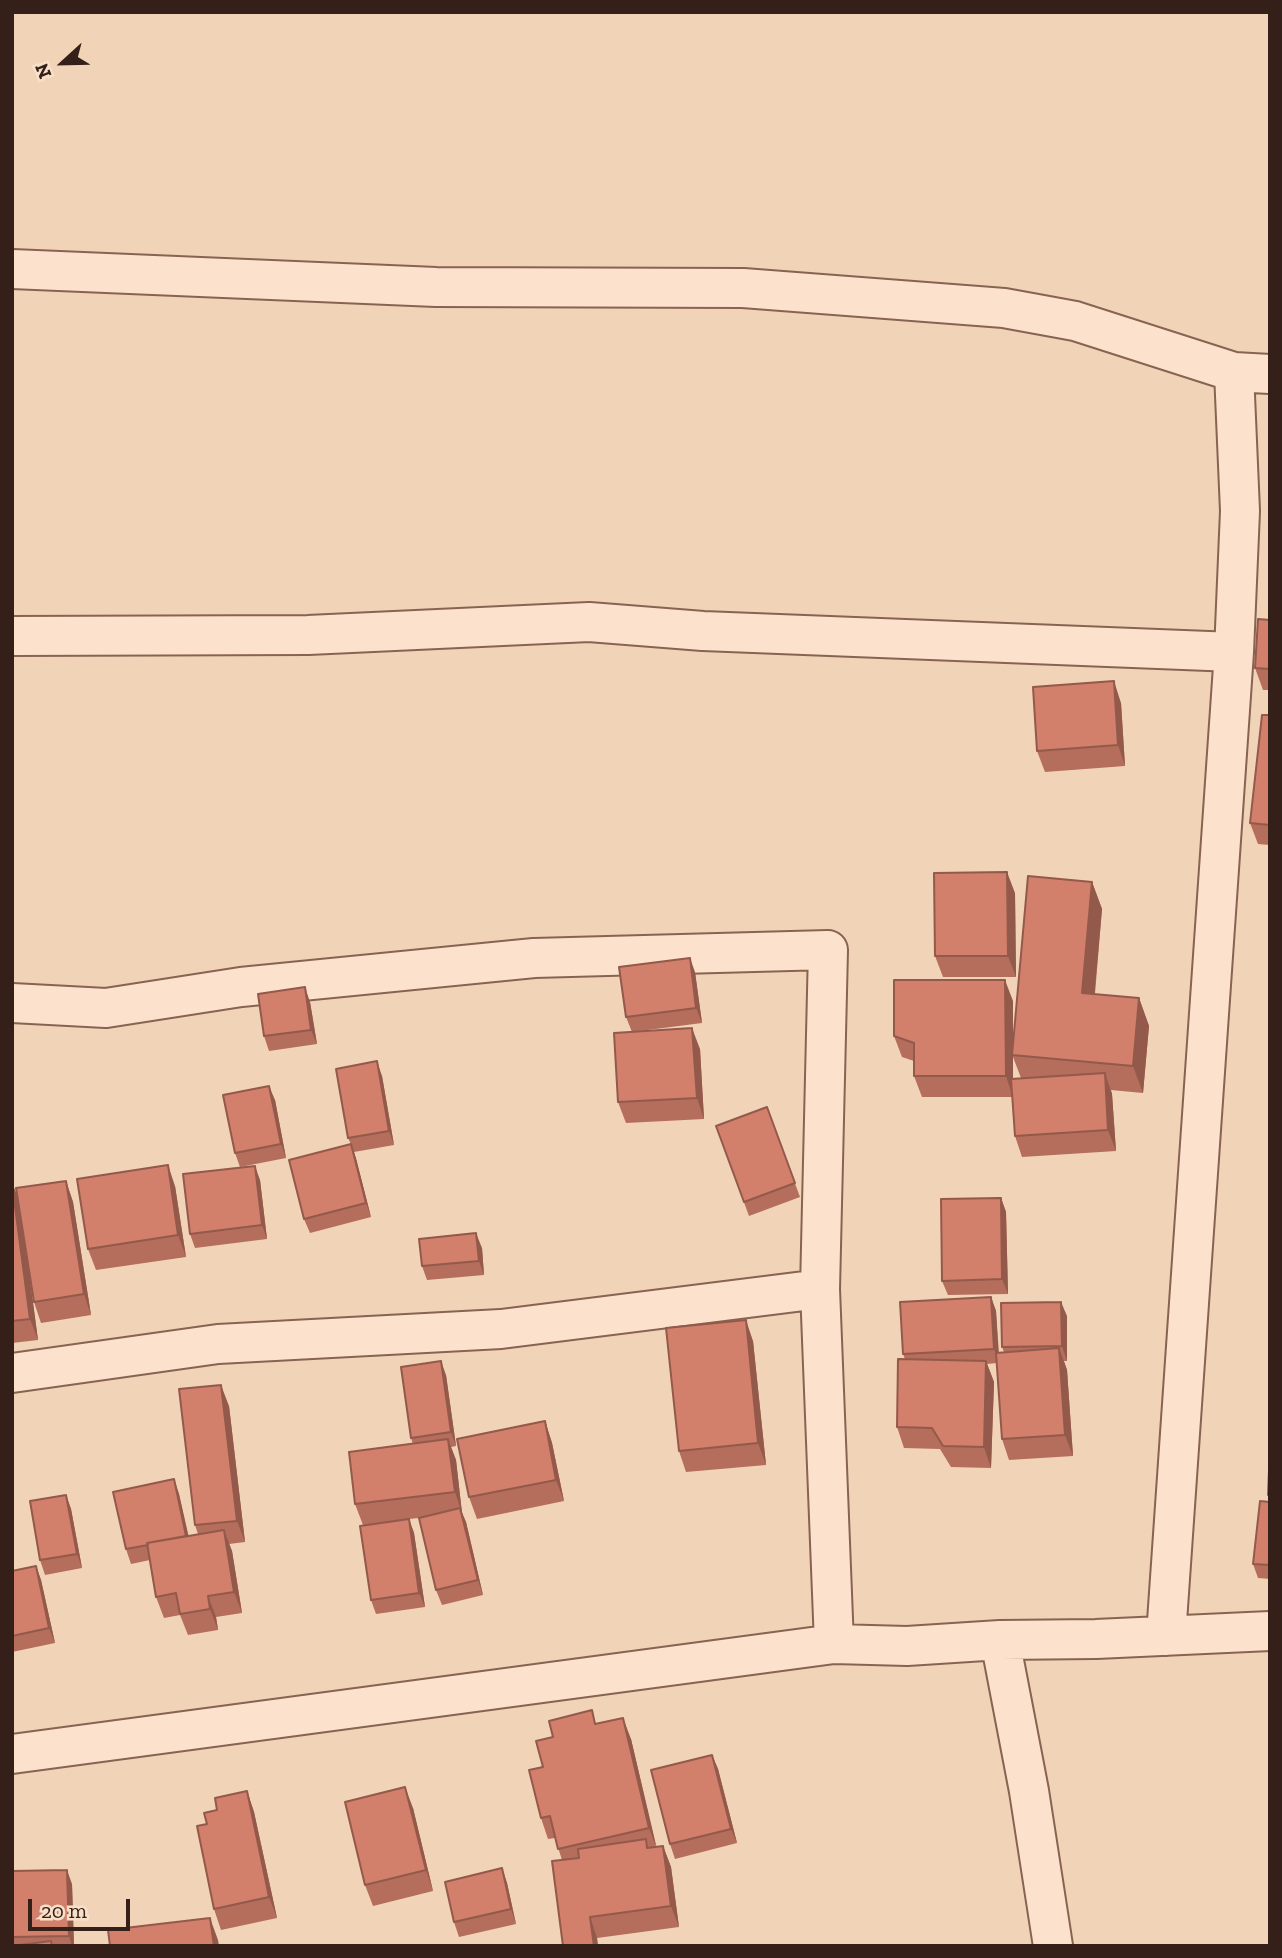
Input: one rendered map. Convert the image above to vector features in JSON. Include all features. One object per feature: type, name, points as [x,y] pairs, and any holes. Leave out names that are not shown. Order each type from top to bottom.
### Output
[{"type":"street","points":[[12,269],[436,287],[744,288],[1003,308],[1075,321],[1252,373],[1240,511],[1234,652],[1166,1636]]},
{"type":"street","points":[[12,636],[308,635],[589,622],[703,631],[1234,652]]},
{"type":"street","points":[[12,1003],[106,1008],[241,987],[534,958],[828,950],[820,1289],[834,1644]]},
{"type":"street","points":[[12,1373],[218,1344],[501,1329],[820,1289]]},
{"type":"street","points":[[12,1754],[834,1644],[907,1646],[1000,1640],[1270,1631]]},
{"type":"street","points":[[1000,1640],[1029,1791],[1053,1946]]},
{"type":"building","points":[[1258,619],[1270,620],[1270,669],[1255,668]]},
{"type":"building","points":[[1114,681],[1118,745],[1037,751],[1033,687]]},
{"type":"building","points":[[1262,715],[1270,715],[1270,825],[1250,823]]},
{"type":"building","points":[[1007,872],[1008,956],[935,956],[934,873]]},
{"type":"building","points":[[1028,876],[1092,882],[1082,993],[1139,998],[1133,1066],[1012,1055]]},
{"type":"building","points":[[690,958],[696,1008],[626,1017],[619,967]]},
{"type":"building","points":[[894,980],[1005,980],[1006,1076],[914,1076],[914,1043],[894,1036]]},
{"type":"building","points":[[305,987],[311,1030],[264,1036],[258,994]]},
{"type":"building","points":[[692,1028],[697,1098],[618,1102],[614,1033]]},
{"type":"building","points":[[377,1061],[389,1131],[348,1138],[336,1069]]},
{"type":"building","points":[[1105,1073],[1108,1130],[1015,1136],[1011,1079]]},
{"type":"building","points":[[269,1086],[281,1144],[235,1153],[223,1095]]},
{"type":"building","points":[[767,1107],[795,1183],[744,1202],[716,1126]]},
{"type":"building","points":[[351,1144],[366,1203],[304,1219],[289,1160]]},
{"type":"building","points":[[168,1165],[178,1235],[88,1249],[77,1179]]},
{"type":"building","points":[[255,1166],[262,1225],[190,1234],[183,1174]]},
{"type":"building","points":[[66,1181],[84,1294],[34,1302],[16,1188]]},
{"type":"building","points":[[12,1184],[30,1319],[12,1321]]},
{"type":"building","points":[[1001,1198],[1002,1279],[942,1281],[941,1199]]},
{"type":"building","points":[[476,1233],[479,1261],[422,1266],[419,1239]]},
{"type":"building","points":[[991,1297],[994,1349],[903,1354],[900,1302]]},
{"type":"building","points":[[1061,1302],[1062,1346],[1002,1347],[1001,1303]]},
{"type":"building","points":[[746,1320],[758,1443],[679,1451],[666,1328]]},
{"type":"building","points":[[1059,1348],[1065,1435],[1002,1439],[996,1353]]},
{"type":"building","points":[[898,1359],[986,1361],[984,1447],[943,1446],[932,1428],[897,1427]]},
{"type":"building","points":[[441,1361],[451,1432],[411,1438],[401,1367]]},
{"type":"building","points":[[221,1385],[237,1521],[195,1525],[179,1389]]},
{"type":"building","points":[[545,1421],[556,1480],[469,1497],[457,1439]]},
{"type":"building","points":[[448,1439],[455,1492],[355,1504],[349,1452]]},
{"type":"building","points":[[1270,1445],[1270,1495],[1268,1495]]},
{"type":"building","points":[[174,1479],[186,1536],[126,1549],[113,1492]]},
{"type":"building","points":[[66,1495],[77,1554],[40,1560],[30,1501]]},
{"type":"building","points":[[1260,1501],[1270,1502],[1270,1565],[1253,1564]]},
{"type":"building","points":[[460,1508],[478,1580],[436,1590],[419,1518]]},
{"type":"building","points":[[409,1519],[419,1593],[371,1600],[360,1526]]},
{"type":"building","points":[[224,1530],[234,1592],[208,1596],[210,1609],[180,1614],[176,1593],[156,1597],[147,1543]]},
{"type":"building","points":[[36,1566],[49,1628],[12,1636],[12,1571]]},
{"type":"building","points":[[592,1710],[595,1724],[623,1718],[649,1828],[558,1849],[550,1816],[541,1818],[529,1770],[543,1767],[536,1741],[553,1737],[549,1721]]},
{"type":"building","points":[[712,1755],[731,1829],[670,1844],[651,1770]]},
{"type":"building","points":[[405,1787],[426,1870],[365,1885],[345,1802]]},
{"type":"building","points":[[247,1791],[269,1897],[214,1909],[197,1826],[207,1824],[204,1813],[217,1810],[215,1798]]},
{"type":"building","points":[[646,1839],[647,1848],[663,1846],[671,1906],[590,1917],[594,1946],[563,1946],[552,1861],[579,1858],[578,1849]]},
{"type":"building","points":[[502,1868],[511,1909],[454,1922],[445,1882]]},
{"type":"building","points":[[67,1870],[69,1936],[12,1937],[12,1871]]},
{"type":"building","points":[[210,1918],[214,1946],[110,1946],[108,1930]]},
{"type":"building","points":[[51,1941],[52,1946],[12,1946]]}]
